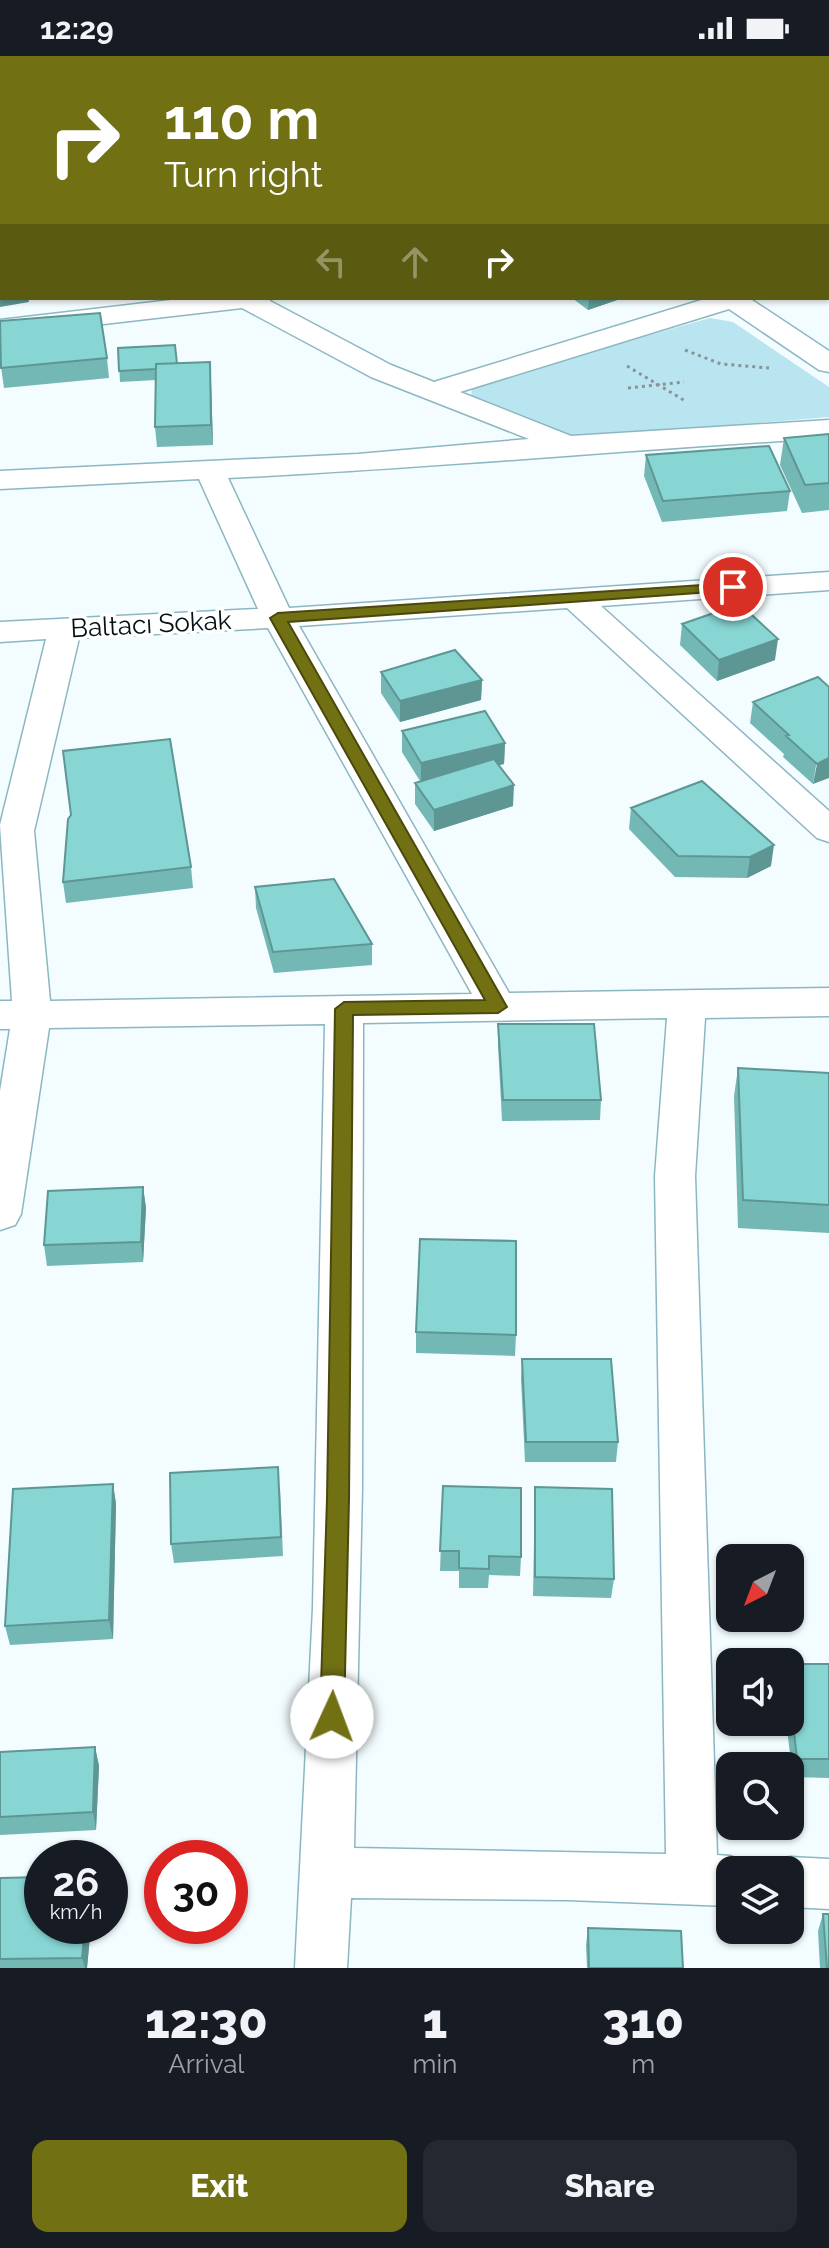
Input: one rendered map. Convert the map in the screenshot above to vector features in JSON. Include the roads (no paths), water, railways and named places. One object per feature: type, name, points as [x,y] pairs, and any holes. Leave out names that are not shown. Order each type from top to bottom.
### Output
[{"type":"street","points":[[0,328],[241,300]]},
{"type":"street","points":[[252,300],[381,371],[566,445]]},
{"type":"street","points":[[435,391],[729,300]]},
{"type":"street","points":[[733,300],[829,364]]},
{"type":"street","points":[[798,344],[829,336]]},
{"type":"street","points":[[0,480],[358,463],[566,445],[829,429]]},
{"type":"street","points":[[210,472],[278,618],[498,1007]]},
{"type":"street","name":"Baltacı Sokak","points":[[0,632],[278,618],[829,581]]},
{"type":"street","points":[[574,598],[829,830]]},
{"type":"street","points":[[0,1214],[16,1014],[16,831],[65,629]]},
{"type":"street","points":[[16,1014],[829,1002]]},
{"type":"street","points":[[327,1873],[711,1880],[675,1176],[687,1005]]},
{"type":"street","points":[[321,1968],[327,1873],[338,1499],[344,1009]]},
{"type":"street","points":[[804,1883],[829,1884]]}]
